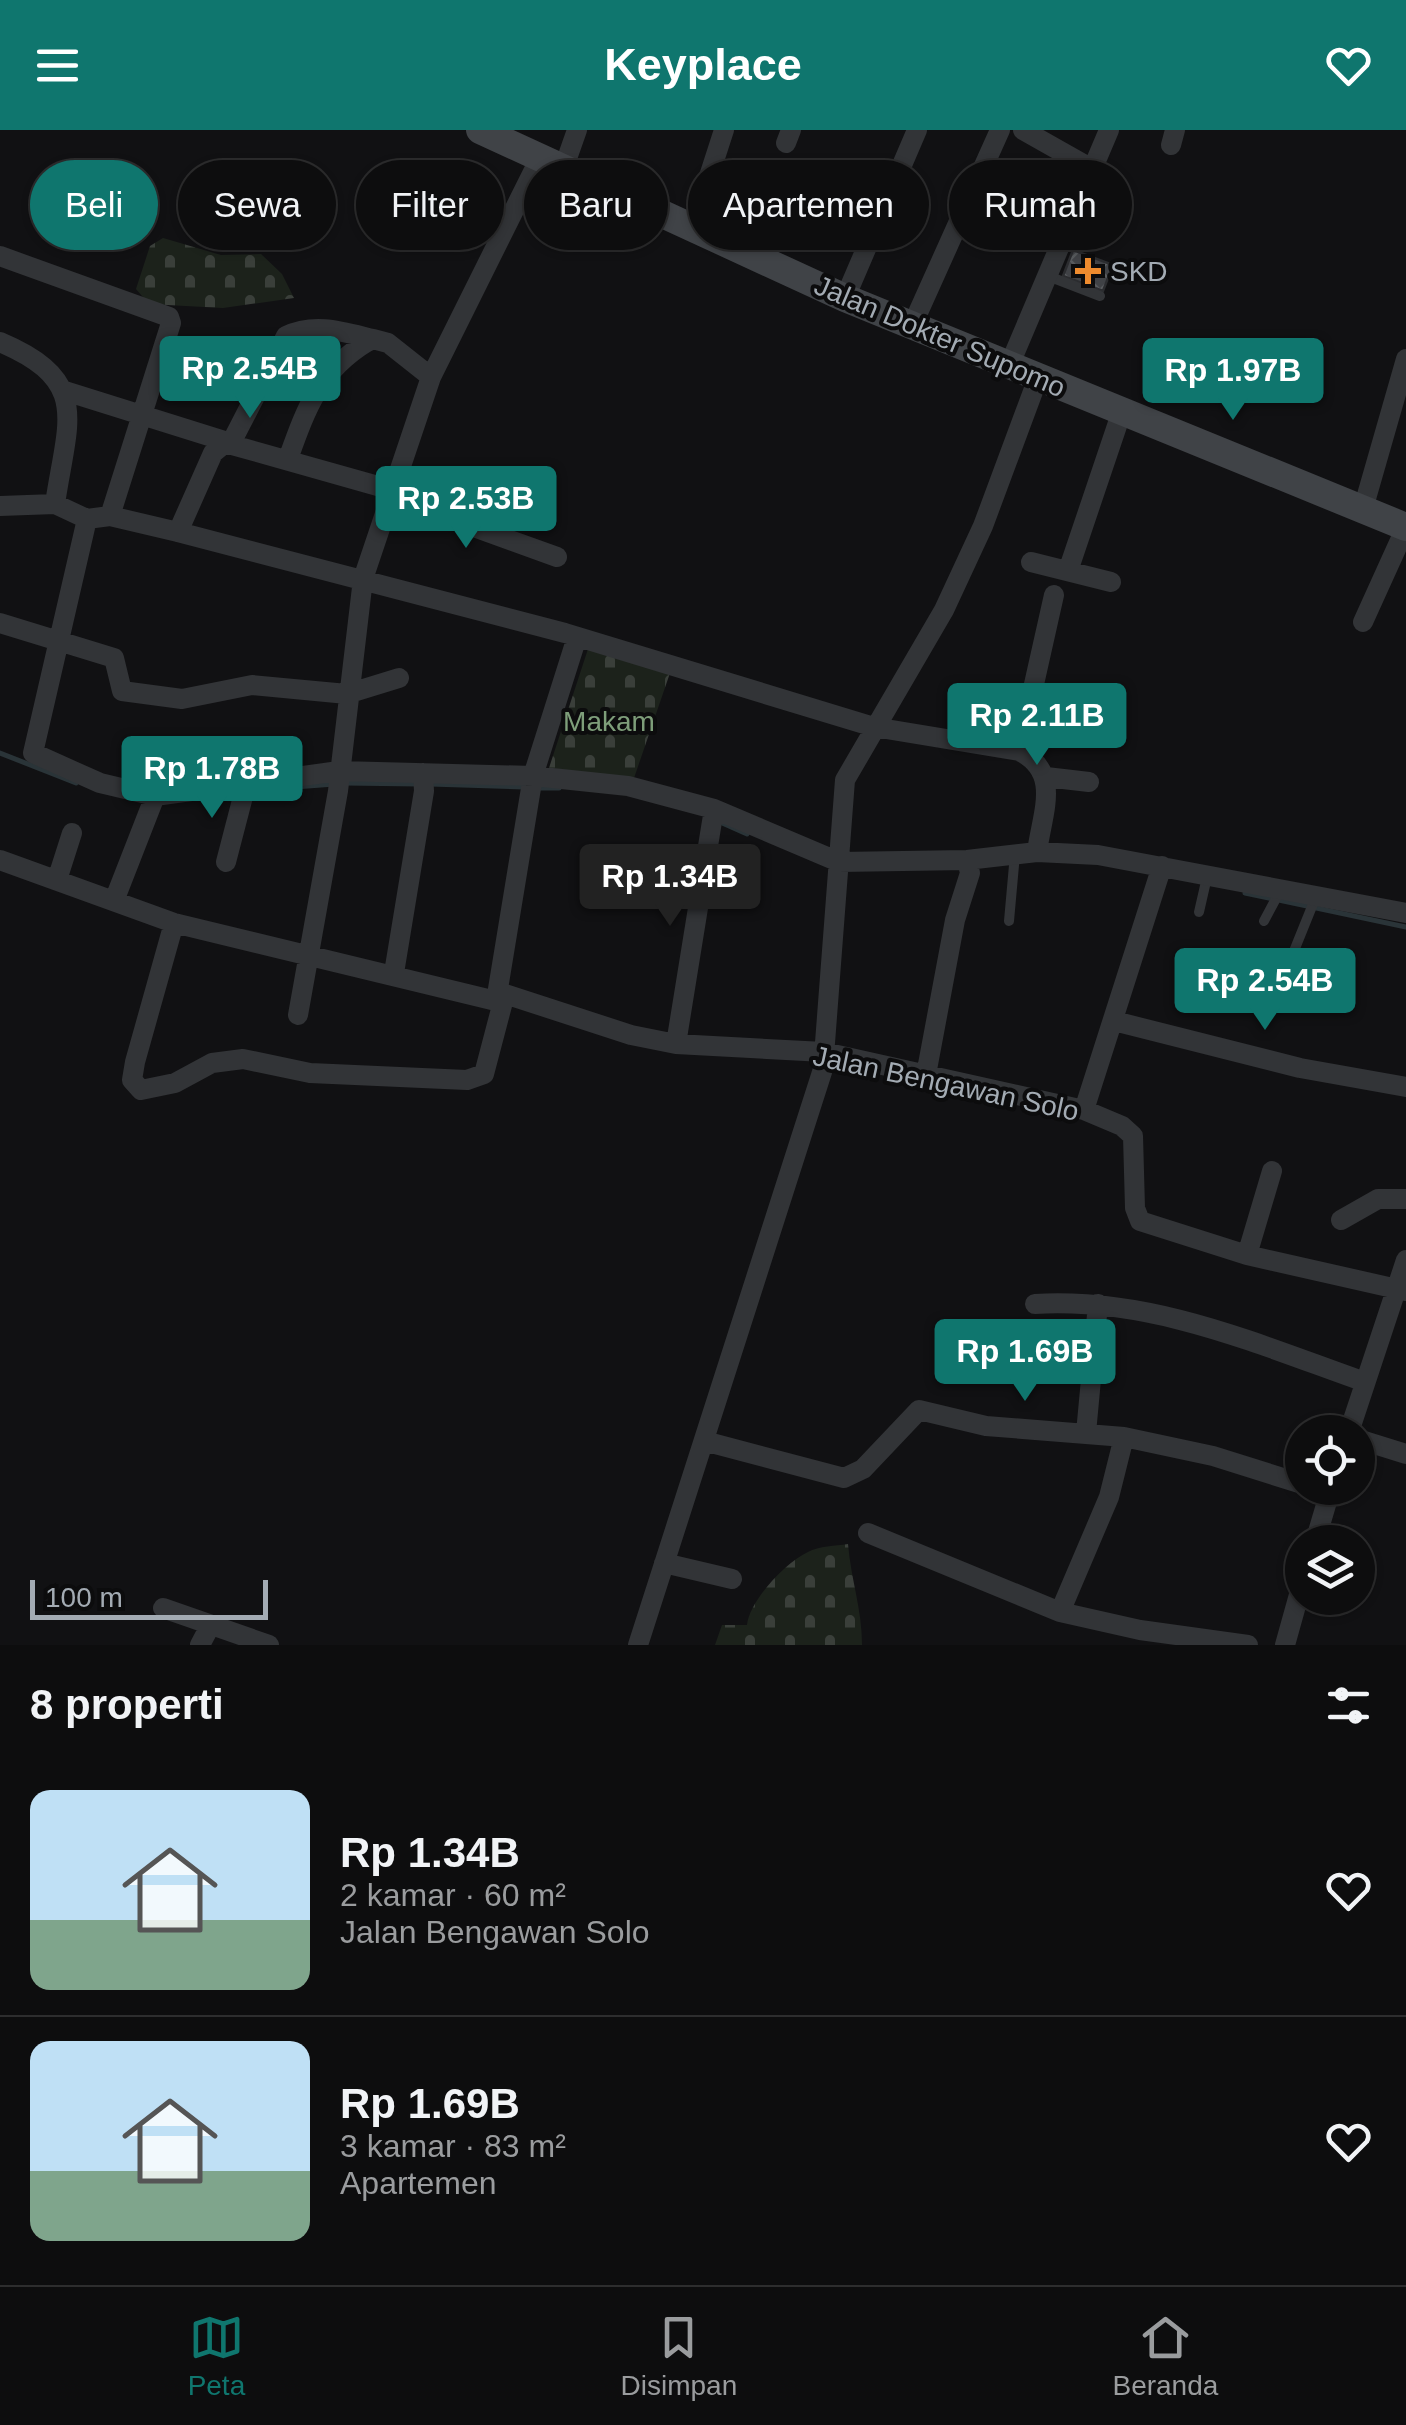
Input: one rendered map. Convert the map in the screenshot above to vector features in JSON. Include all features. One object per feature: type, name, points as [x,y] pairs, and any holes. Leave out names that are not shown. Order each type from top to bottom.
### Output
[{"type":"street","name":"Jalan Dokter Supomo","points":[[480,130],[545,160]]},
{"type":"street","points":[[554,160],[577,130]]},
{"type":"street","points":[[714,160],[724,130]]},
{"type":"street","points":[[845,298],[917,130]]},
{"type":"street","points":[[912,326],[1000,130]]},
{"type":"street","points":[[1023,130],[1076,160]]},
{"type":"street","points":[[1096,160],[1109,130]]},
{"type":"street","points":[[298,1015],[338,781],[363,579],[432,377],[524,213]]},
{"type":"street","name":"Jalan Dokter Supomo","points":[[739,250],[1038,378],[1363,509],[1405,522]]},
{"type":"street","points":[[1009,366],[1058,250]]},
{"type":"street","points":[[0,256],[168,316],[172,323],[110,516]]},
{"type":"street","points":[[178,532],[212,453],[231,443],[286,336],[324,328],[374,338],[388,343],[432,377]]},
{"type":"street","points":[[288,460],[310,396],[329,370],[374,338]]},
{"type":"street","points":[[0,342],[42,364],[65,391],[391,494],[557,557]]},
{"type":"street","points":[[1363,509],[1406,359]]},
{"type":"street","points":[[638,1645],[817,1091],[824,1052],[845,780],[944,610],[983,526],[1038,378]]},
{"type":"street","points":[[54,504],[67,420],[65,391]]},
{"type":"street","points":[[1068,571],[1122,411]]},
{"type":"street","points":[[0,506],[54,504],[88,519],[110,516],[178,532],[577,637],[874,727],[1019,751],[1039,762],[1046,777],[1036,852]]},
{"type":"street","points":[[88,519],[33,753],[100,783],[155,796],[338,781],[628,786],[838,862],[969,865],[1016,861],[1036,852],[1116,857],[1160,873],[1312,907],[1406,913]]},
{"type":"street","points":[[1363,622],[1405,522]]},
{"type":"street","points":[[1031,562],[1111,582]]},
{"type":"street","points":[[1019,751],[1054,595]]},
{"type":"street","points":[[0,623],[114,658],[122,691],[134,695],[182,700],[252,685],[347,694],[399,678]]},
{"type":"street","points":[[174,922],[135,1062],[132,1080],[140,1090],[175,1082],[212,1063],[243,1059],[310,1073],[467,1080],[484,1074],[490,1061],[532,785],[577,637]]},
{"type":"street","points":[[1046,777],[1090,782]]},
{"type":"street","points":[[394,973],[424,781]]},
{"type":"street","points":[[226,862],[246,788]]},
{"type":"street","points":[[114,901],[155,796]]},
{"type":"street","points":[[676,1044],[713,815]]},
{"type":"street","points":[[57,880],[72,833]]},
{"type":"street","name":"Jalan Bengawan Solo","points":[[0,860],[174,922],[305,958],[500,997],[631,1035],[676,1044],[824,1052],[1084,1110],[1122,1126],[1133,1136],[1135,1208],[1140,1221],[1247,1254],[1401,1289]]},
{"type":"street","points":[[926,1075],[969,865]]},
{"type":"street","points":[[1084,1110],[1160,873]]},
{"type":"street","points":[[1114,1022],[1300,1068],[1406,1087]]},
{"type":"street","points":[[1247,1254],[1272,1170]]},
{"type":"street","points":[[1341,1220],[1378,1199],[1406,1200]]},
{"type":"street","points":[[1354,1415],[1401,1289],[1406,1260]]},
{"type":"street","points":[[1035,1304],[1098,1304],[1144,1310],[1365,1382]]},
{"type":"street","points":[[1086,1432],[1098,1304]]},
{"type":"street","points":[[704,1441],[844,1478],[863,1468],[918,1410],[976,1425],[1124,1437],[1213,1456],[1285,1479]]},
{"type":"street","points":[[1060,1612],[1109,1497],[1124,1437]]},
{"type":"street","points":[[1375,1444],[1406,1454]]},
{"type":"street","points":[[868,1533],[1060,1612],[1140,1630],[1248,1645]]},
{"type":"street","points":[[664,1563],[732,1579]]},
{"type":"street","points":[[162,1608],[205,1635],[269,1645]]},
{"type":"street","points":[[1285,1645],[1293,1615]]},
{"type":"lane","points":[[1047,275],[1100,296]]},
{"type":"lane","points":[[1009,921],[1016,861]]},
{"type":"lane","points":[[1199,912],[1205,883]]},
{"type":"lane","points":[[1264,921],[1277,898]]},
{"type":"lane","points":[[1294,952],[1312,907]]},
{"type":"green space","points":[[163,238],[178,242],[178,250],[261,254],[282,274],[294,298],[223,308],[149,304],[136,289],[149,250],[158,250],[158,241]]},
{"type":"green space","name":"Makam","points":[[589,646],[670,673],[634,778],[549,768]]},
{"type":"green space","points":[[848,1544],[862,1645],[715,1645],[722,1625],[747,1625],[770,1583],[799,1557],[822,1547]]},
{"type":"building","name":"SKD","points":[[1073,250],[1113,265],[1103,291],[1063,276]]},
{"type":"waterway","points":[[0,753],[76,783]]},
{"type":"waterway","points":[[345,783],[419,784]]},
{"type":"waterway","points":[[295,787],[334,784]]},
{"type":"waterway","points":[[430,784],[524,787]]},
{"type":"waterway","points":[[535,788],[559,788]]},
{"type":"waterway","points":[[720,822],[747,834]]},
{"type":"waterway","points":[[1245,893],[1406,927]]},
{"type":"place","name":"SKD","points":[[1088,271]]}]
